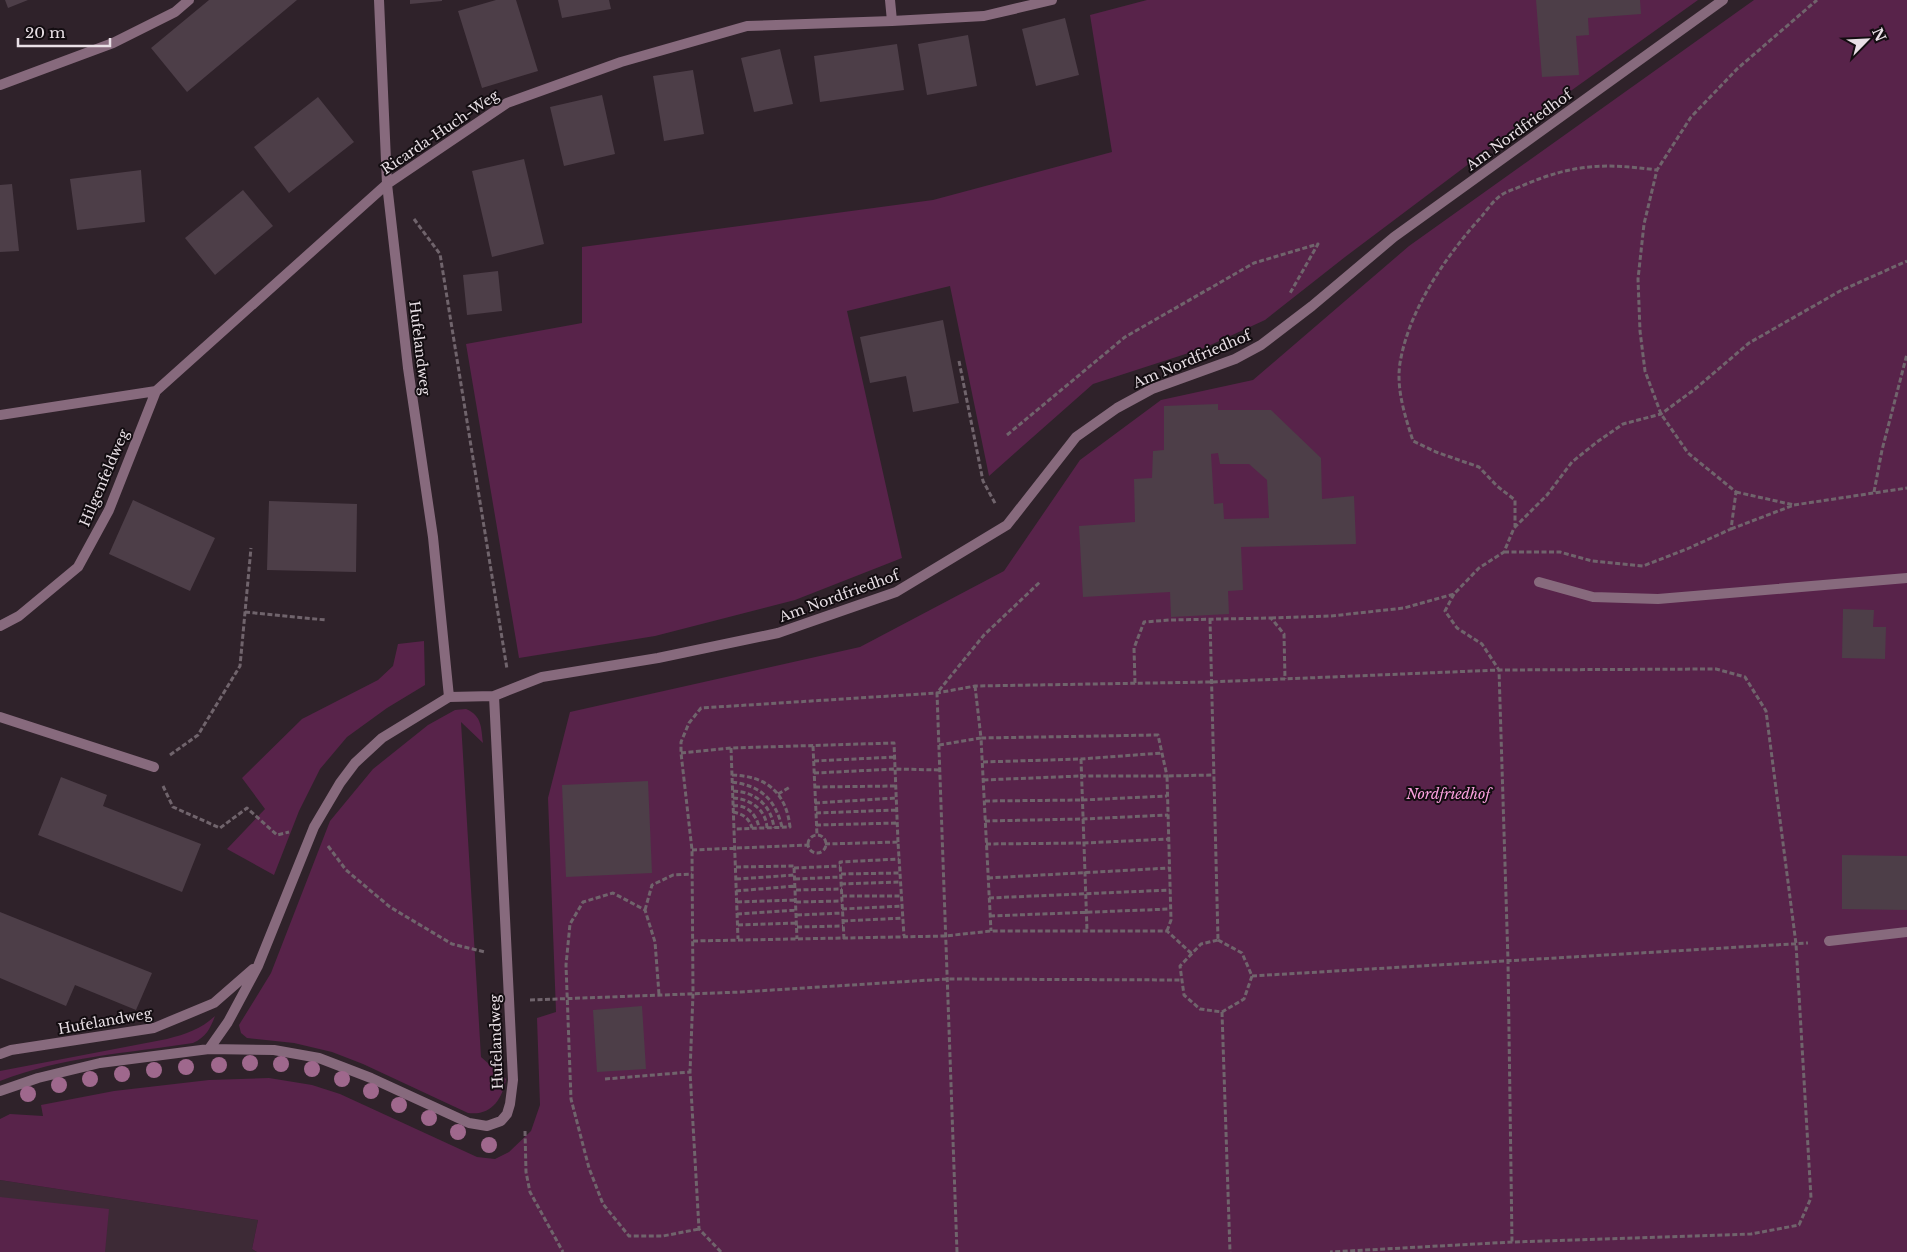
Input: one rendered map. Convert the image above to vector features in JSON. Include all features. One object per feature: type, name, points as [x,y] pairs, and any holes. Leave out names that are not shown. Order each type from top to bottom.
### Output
[{"type":"street","points":[[0,85],[113,43],[175,12],[189,0]]},
{"type":"street","name":"Hufelandweg","points":[[379,0],[387,184],[408,368],[433,537],[450,697]]},
{"type":"street","points":[[890,0],[892,21]]},
{"type":"street","name":"Ricarda-Huch-Weg","points":[[156,391],[387,184],[507,103],[621,62],[746,26],[984,16],[1052,0]]},
{"type":"street","name":"Am Nordfriedhof","points":[[494,696],[542,677],[658,658],[778,633],[896,592],[1007,525],[1076,437],[1092,425],[1116,408],[1152,389],[1236,359],[1261,345],[1312,306],[1394,237],[1723,0]]},
{"type":"street","points":[[0,414],[156,391]]},
{"type":"street","name":"Hilgenfeldweg","points":[[0,626],[19,616],[78,567],[109,510],[156,391]]},
{"type":"street","points":[[1539,582],[1593,598],[1658,599],[1907,578]]},
{"type":"street","name":"Hufelandweg","points":[[0,1091],[38,1078],[100,1063],[209,1049],[274,1050],[319,1058],[370,1078],[469,1123],[487,1126],[501,1122],[507,1114],[510,1104],[513,1080],[494,696],[450,697],[382,738],[355,763],[340,783],[314,827],[258,966],[228,1022],[209,1049]]},
{"type":"street","points":[[0,717],[154,767]]},
{"type":"street","points":[[1829,941],[1907,932]]},
{"type":"street","name":"Hufelandweg","points":[[0,1054],[11,1050],[154,1028],[214,1003],[258,966]]},
{"type":"path","points":[[1794,505],[1736,492],[1688,453],[1661,414],[1645,371],[1640,331],[1638,279],[1644,224],[1657,170],[1691,117],[1737,69],[1817,0]]},
{"type":"path","points":[[1504,552],[1514,528],[1515,500],[1497,486],[1479,467],[1436,452],[1413,441],[1401,400],[1400,364],[1414,314],[1435,277],[1467,232],[1500,196],[1546,176],[1590,165],[1624,165],[1657,170]]},
{"type":"path","points":[[410,215],[440,254],[507,671],[494,696]]},
{"type":"path","points":[[1007,435],[1125,337],[1254,263],[1318,244],[1285,303]]},
{"type":"path","points":[[1514,528],[1547,495],[1572,462],[1623,424],[1661,414],[1695,389],[1750,343],[1840,291],[1907,261]]},
{"type":"path","points":[[1874,492],[1882,450],[1907,354]]},
{"type":"path","points":[[959,362],[983,481],[1007,525]]},
{"type":"path","points":[[1512,1242],[1508,961],[1499,670],[1482,644],[1457,628],[1444,611],[1454,594],[1479,568],[1504,552],[1560,552],[1592,561],[1643,566],[1794,505],[1907,488]]},
{"type":"path","points":[[1731,529],[1736,492]]},
{"type":"path","points":[[154,767],[198,735],[240,666],[251,548]]},
{"type":"path","points":[[957,1252],[937,693],[984,635],[1040,582]]},
{"type":"path","points":[[1135,684],[1134,648],[1144,622],[1331,616],[1404,608],[1454,594]]},
{"type":"path","points":[[246,612],[326,620]]},
{"type":"path","points":[[1271,618],[1284,634],[1286,679]]},
{"type":"path","points":[[1210,619],[1210,682],[1218,940]]},
{"type":"path","points":[[721,1252],[699,1229],[690,1072],[693,994],[692,850],[681,753],[682,742],[690,723],[701,708],[937,693],[975,686],[1210,682],[1499,670],[1716,669],[1745,678],[1766,711],[1796,944],[1811,1198],[1799,1226],[1750,1234],[1512,1242],[1330,1252]]},
{"type":"path","points":[[975,686],[981,738],[991,931]]},
{"type":"path","points":[[938,745],[981,738],[1158,735],[1167,776],[1168,796],[1171,920],[1167,931]]},
{"type":"path","points":[[681,753],[731,748],[894,743],[904,936]]},
{"type":"path","points":[[814,746],[816,835]]},
{"type":"path","points":[[731,748],[738,939]]},
{"type":"path","points":[[982,762],[1081,759],[1162,753]]},
{"type":"path","points":[[814,760],[894,757]]},
{"type":"path","points":[[1081,759],[1087,930]]},
{"type":"path","points":[[814,773],[895,769],[940,770]]},
{"type":"path","points":[[732,775],[758,779],[778,794],[783,800],[790,822],[790,827],[734,829]]},
{"type":"path","points":[[983,780],[1081,776],[1213,775]]},
{"type":"path","points":[[732,782],[756,788],[767,797],[774,807],[782,828]]},
{"type":"path","points":[[815,787],[895,786]]},
{"type":"path","points":[[778,794],[790,787]]},
{"type":"path","points":[[733,791],[744,791],[764,803],[773,818],[774,828]]},
{"type":"path","points":[[984,801],[1082,800],[1168,796]]},
{"type":"path","points":[[733,798],[743,799],[758,808],[767,824],[767,828]]},
{"type":"path","points":[[815,803],[896,798]]},
{"type":"path","points":[[733,806],[744,806],[753,814],[760,828]]},
{"type":"path","points":[[173,807],[220,828],[247,808],[277,835],[314,827],[346,870],[390,907],[452,944],[508,958]]},
{"type":"path","points":[[816,813],[896,810]]},
{"type":"path","points":[[733,812],[741,814],[747,819],[752,828]]},
{"type":"path","points":[[985,821],[1168,815]]},
{"type":"path","points":[[816,826],[897,823]]},
{"type":"path","points":[[816,835],[821,837],[825,844],[823,851],[817,853],[811,852],[808,845],[809,840],[816,835]]},
{"type":"path","points":[[986,844],[1084,843],[1169,839]]},
{"type":"path","points":[[825,844],[898,842]]},
{"type":"path","points":[[692,850],[808,845]]},
{"type":"path","points":[[844,938],[840,862],[899,859]]},
{"type":"path","points":[[736,867],[794,866],[794,868],[840,866]]},
{"type":"path","points":[[794,868],[797,939]]},
{"type":"path","points":[[988,878],[1169,868]]},
{"type":"path","points":[[736,879],[900,873]]},
{"type":"path","points":[[659,994],[655,942],[645,910],[652,885],[673,875],[692,874]]},
{"type":"path","points":[[736,891],[841,887],[900,882]]},
{"type":"path","points":[[989,898],[1170,890]]},
{"type":"path","points":[[645,910],[613,893],[583,902],[570,924],[566,965],[566,998],[571,1099],[589,1168],[603,1204],[629,1236],[663,1236],[699,1229]]},
{"type":"path","points":[[842,896],[901,896]]},
{"type":"path","points":[[737,902],[842,901]]},
{"type":"path","points":[[797,915],[902,906]]},
{"type":"path","points":[[737,914],[796,910]]},
{"type":"path","points":[[990,916],[1170,910]]},
{"type":"path","points":[[843,920],[903,918]]},
{"type":"path","points":[[738,925],[843,926]]},
{"type":"path","points":[[693,940],[945,936],[991,931],[1167,931],[1192,954]]},
{"type":"path","points":[[1218,940],[1242,954],[1252,976],[1244,999],[1222,1012],[1200,1009],[1184,995],[1180,966],[1201,944],[1218,940]]},
{"type":"path","points":[[1252,976],[1829,941]]},
{"type":"path","points":[[509,1000],[741,992],[946,979],[1182,980]]},
{"type":"path","points":[[1222,1012],[1230,1252]]},
{"type":"path","points":[[605,1079],[690,1072]]},
{"type":"path","points":[[525,1131],[526,1172],[530,1192],[563,1252]]},
{"type":"shaded area","points":[[0,1180],[258,1220],[252,1249],[257,1252],[0,1252]]},
{"type":"green space","points":[[1147,0],[1698,0],[1478,157],[1265,320],[1204,348],[1093,384],[989,476],[950,286],[847,311],[902,558],[795,600],[655,636],[519,658],[466,344],[582,323],[582,247],[933,200],[1112,152],[1090,15]]},
{"type":"green space","name":"Nordfriedhof","points":[[1754,0],[1907,0],[1907,1252],[257,1252],[252,1249],[258,1220],[0,1180],[0,1119],[10,1114],[43,1116],[41,1105],[114,1091],[209,1080],[269,1078],[312,1085],[340,1094],[477,1157],[495,1159],[509,1152],[531,1131],[540,1105],[537,1018],[556,1012],[548,798],[570,712],[860,647],[1004,571],[1080,460],[1161,400],[1253,380],[1409,246]]},
{"type":"green space","points":[[424,641],[425,685],[387,708],[347,737],[320,769],[299,811],[274,875],[227,849],[265,809],[242,778],[302,719],[378,680],[393,666],[398,644]]},
{"type":"green space","points":[[466,709],[475,715],[480,723],[483,743],[461,722],[481,1057],[506,1079],[502,1094],[494,1105],[483,1112],[476,1113],[468,1113],[363,1064],[332,1052],[294,1043],[247,1038],[241,1033],[239,1025],[271,973],[330,821],[373,769],[428,725],[455,710]]},
{"type":"green space","points":[[215,1016],[207,1032],[193,1043],[71,1061],[47,1066],[0,1081],[0,1071],[167,1039],[193,1030]]},
{"type":"green space","points":[[0,1197],[109,1209],[105,1252],[0,1252]]},
{"type":"building","points":[[5,0],[28,0],[8,8]]},
{"type":"building","points":[[209,0],[297,0],[187,92],[151,48]]},
{"type":"building","points":[[410,0],[442,0],[442,1],[410,4]]},
{"type":"building","points":[[496,0],[516,0],[538,71],[482,88],[458,11]]},
{"type":"building","points":[[558,0],[609,0],[611,9],[562,18]]},
{"type":"building","points":[[1536,0],[1640,0],[1641,14],[1588,18],[1589,35],[1576,36],[1579,75],[1542,77]]},
{"type":"building","points":[[1065,18],[1079,75],[1036,86],[1022,29]]},
{"type":"building","points":[[968,35],[977,86],[927,95],[918,44]]},
{"type":"building","points":[[897,44],[904,90],[820,102],[814,56]]},
{"type":"building","points":[[780,49],[793,104],[754,112],[741,58]]},
{"type":"building","points":[[693,70],[704,134],[664,141],[653,76]]},
{"type":"building","points":[[602,95],[615,154],[564,166],[550,107]]},
{"type":"building","points":[[318,97],[354,142],[289,193],[254,147]]},
{"type":"building","points":[[524,159],[544,244],[492,257],[472,171]]},
{"type":"building","points":[[141,170],[145,222],[77,230],[70,179]]},
{"type":"building","points":[[12,184],[19,251],[0,252],[0,185]]},
{"type":"building","points":[[243,190],[273,226],[215,275],[185,238]]},
{"type":"building","points":[[498,271],[502,311],[467,315],[463,275]]},
{"type":"building","points":[[943,320],[959,403],[913,412],[906,376],[870,383],[860,337]]},
{"type":"building","points":[[1218,404],[1218,410],[1271,410],[1321,458],[1322,499],[1354,496],[1356,544],[1241,547],[1243,590],[1228,591],[1229,614],[1171,617],[1170,592],[1083,597],[1079,526],[1135,522],[1134,479],[1152,478],[1153,451],[1164,450],[1164,406]],"holes":[[[1218,453],[1220,464],[1249,464],[1267,480],[1269,518],[1224,519],[1223,503],[1214,504],[1211,454]]]},
{"type":"building","points":[[133,500],[215,538],[190,591],[109,554]]},
{"type":"building","points":[[269,501],[357,504],[356,572],[267,570]]},
{"type":"building","points":[[1843,609],[1874,610],[1873,627],[1886,627],[1885,659],[1842,658]]},
{"type":"building","points":[[61,777],[107,795],[103,806],[201,844],[182,892],[38,835]]},
{"type":"building","points":[[648,781],[652,873],[566,877],[562,785]]},
{"type":"building","points":[[1842,855],[1907,856],[1907,910],[1842,909]]},
{"type":"building","points":[[0,912],[152,973],[136,1010],[75,985],[66,1006],[0,978]]},
{"type":"building","points":[[642,1006],[646,1069],[597,1072],[593,1010]]}]
